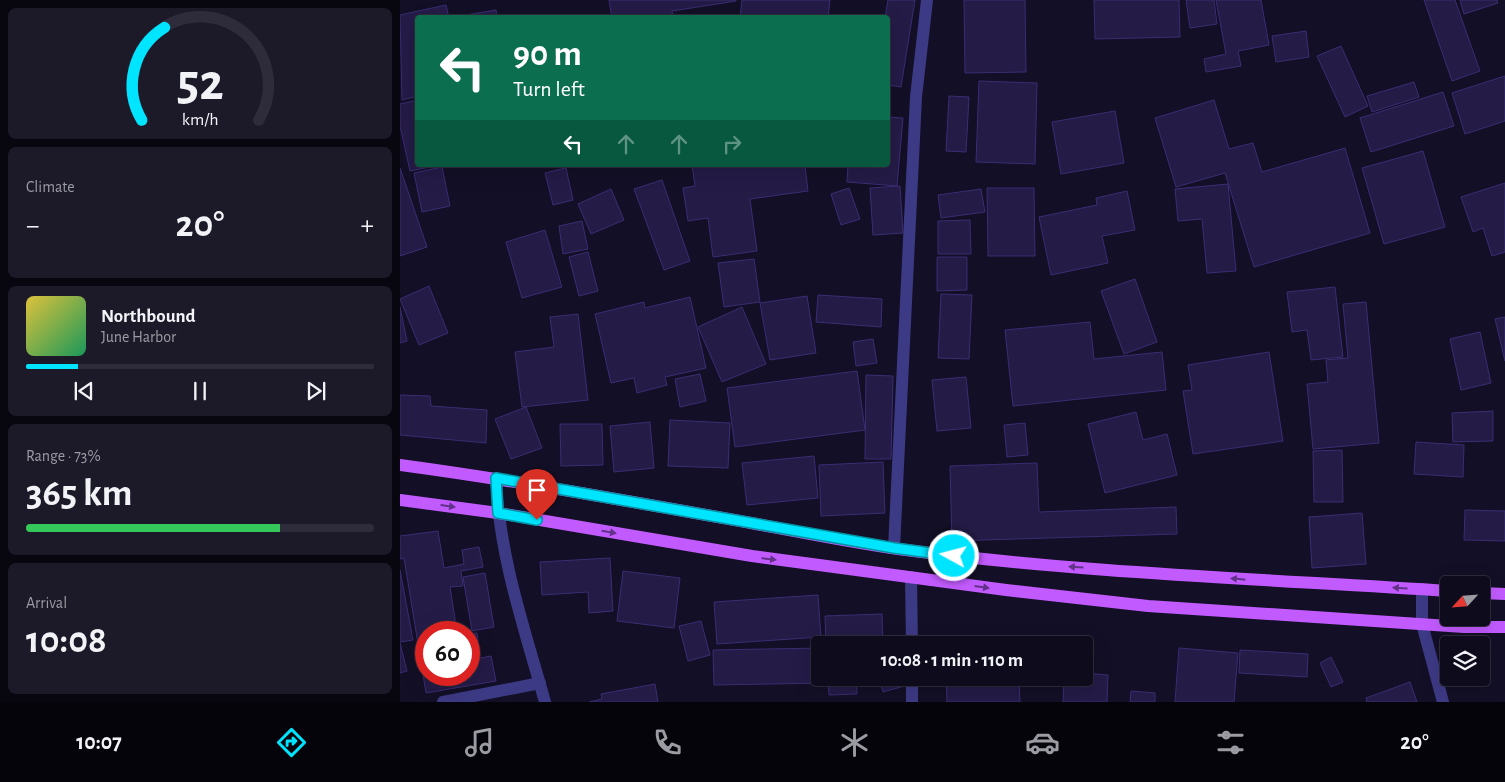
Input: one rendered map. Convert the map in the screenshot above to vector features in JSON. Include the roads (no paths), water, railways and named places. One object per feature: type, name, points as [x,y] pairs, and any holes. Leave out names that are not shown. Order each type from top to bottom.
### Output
[{"type":"main road","points":[[400,464],[496,478],[894,548],[1013,563],[1170,573],[1252,581],[1440,590]]},
{"type":"main road","points":[[400,500],[498,513],[752,556],[1148,606],[1422,624],[1505,627]]},
{"type":"main road","points":[[1490,593],[1505,594]]},
{"type":"street","points":[[894,548],[916,97],[927,0]]},
{"type":"street","points":[[496,478],[498,513],[507,565],[520,622],[545,702]]},
{"type":"street","points":[[911,577],[912,636]]},
{"type":"street","points":[[1422,589],[1422,624],[1443,702]]},
{"type":"street","points":[[443,702],[540,683]]},
{"type":"street","points":[[912,686],[912,702]]}]
